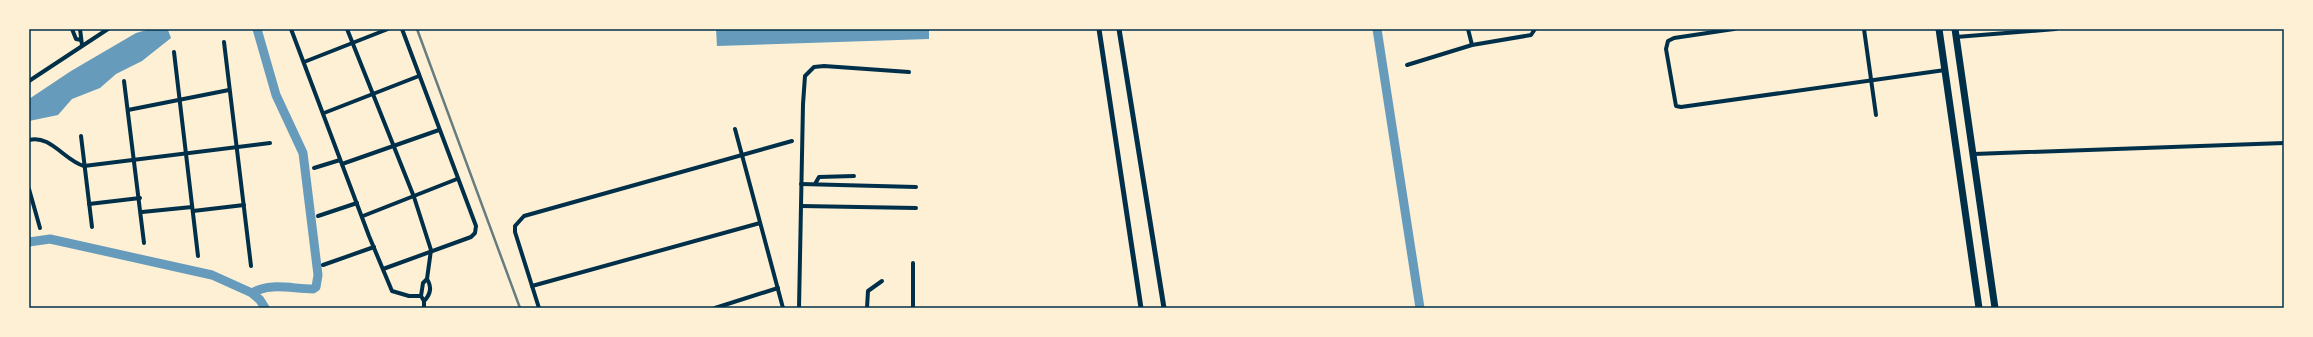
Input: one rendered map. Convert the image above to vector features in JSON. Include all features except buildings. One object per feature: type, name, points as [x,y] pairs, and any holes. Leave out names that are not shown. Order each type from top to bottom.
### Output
[{"type":"main road","points":[[1939,29],[1979,308]]},
{"type":"main road","points":[[1955,29],[1995,308]]},
{"type":"street","points":[[72,29],[76,39],[82,42]]},
{"type":"street","points":[[80,29],[83,37],[82,42]]},
{"type":"street","points":[[29,81],[82,42],[108,29]]},
{"type":"street","points":[[291,29],[392,291],[409,296],[421,296]]},
{"type":"street","points":[[347,29],[414,197],[431,250],[427,278],[423,283],[421,296],[424,305]]},
{"type":"street","points":[[304,62],[388,29]]},
{"type":"street","points":[[383,268],[471,237],[476,233],[476,226],[457,179],[402,29]]},
{"type":"street","points":[[1099,29],[1141,308]]},
{"type":"street","points":[[1119,29],[1164,308]]},
{"type":"street","points":[[1468,29],[1472,45]]},
{"type":"street","points":[[1407,65],[1472,45],[1531,35],[1535,29]]},
{"type":"street","points":[[1734,29],[1674,38],[1668,41],[1666,49],[1674,104],[1681,108],[1871,82],[1944,70]]},
{"type":"street","points":[[1864,29],[1876,115]]},
{"type":"street","points":[[1956,37],[2056,29]]},
{"type":"street","points":[[224,42],[251,266]]},
{"type":"street","points":[[174,52],[181,99],[198,256]]},
{"type":"street","points":[[799,308],[803,84],[809,71],[814,67],[824,66],[909,72]]},
{"type":"street","points":[[324,113],[419,76]]},
{"type":"street","points":[[124,82],[136,161],[144,243]]},
{"type":"street","points":[[128,110],[229,90]]},
{"type":"street","points":[[734,129],[783,308]]},
{"type":"street","points":[[314,168],[393,147],[439,130]]},
{"type":"street","points":[[81,136],[92,227]]},
{"type":"street","points":[[29,140],[34,138],[45,142],[54,147],[70,161],[84,166],[187,155],[270,143]]},
{"type":"street","points":[[539,308],[515,232],[515,226],[524,216],[792,141]]},
{"type":"street","points":[[1974,154],[2284,143]]},
{"type":"street","points":[[815,184],[819,177],[854,176]]},
{"type":"street","points":[[363,216],[457,179]]},
{"type":"street","points":[[802,184],[916,187]]},
{"type":"street","points":[[29,189],[30,197],[40,228]]},
{"type":"street","points":[[89,204],[140,198]]},
{"type":"street","points":[[318,216],[357,203]]},
{"type":"street","points":[[142,212],[244,205]]},
{"type":"street","points":[[801,206],[916,208]]},
{"type":"street","points":[[532,286],[760,223]]},
{"type":"street","points":[[323,265],[374,247]]},
{"type":"street","points":[[913,263],[913,308]]},
{"type":"street","points":[[424,305],[429,296],[430,284],[427,278]]},
{"type":"street","points":[[867,308],[868,290],[882,281]]},
{"type":"street","points":[[715,308],[778,288]]},
{"type":"water","points":[[150,29],[168,30],[171,38],[142,61],[116,74],[100,88],[72,99],[58,115],[29,121],[29,99],[71,71],[136,33]]},
{"type":"water","points":[[716,29],[929,29],[929,39],[717,46]]},
{"type":"waterway","points":[[252,293],[274,287],[313,289],[316,287],[318,275],[303,153],[276,95],[257,29]]},
{"type":"waterway","points":[[1377,29],[1420,308]]},
{"type":"waterway","points":[[29,242],[50,239],[212,275],[252,293],[260,300],[265,308]]},
{"type":"railway","points":[[417,29],[520,308]]}]
